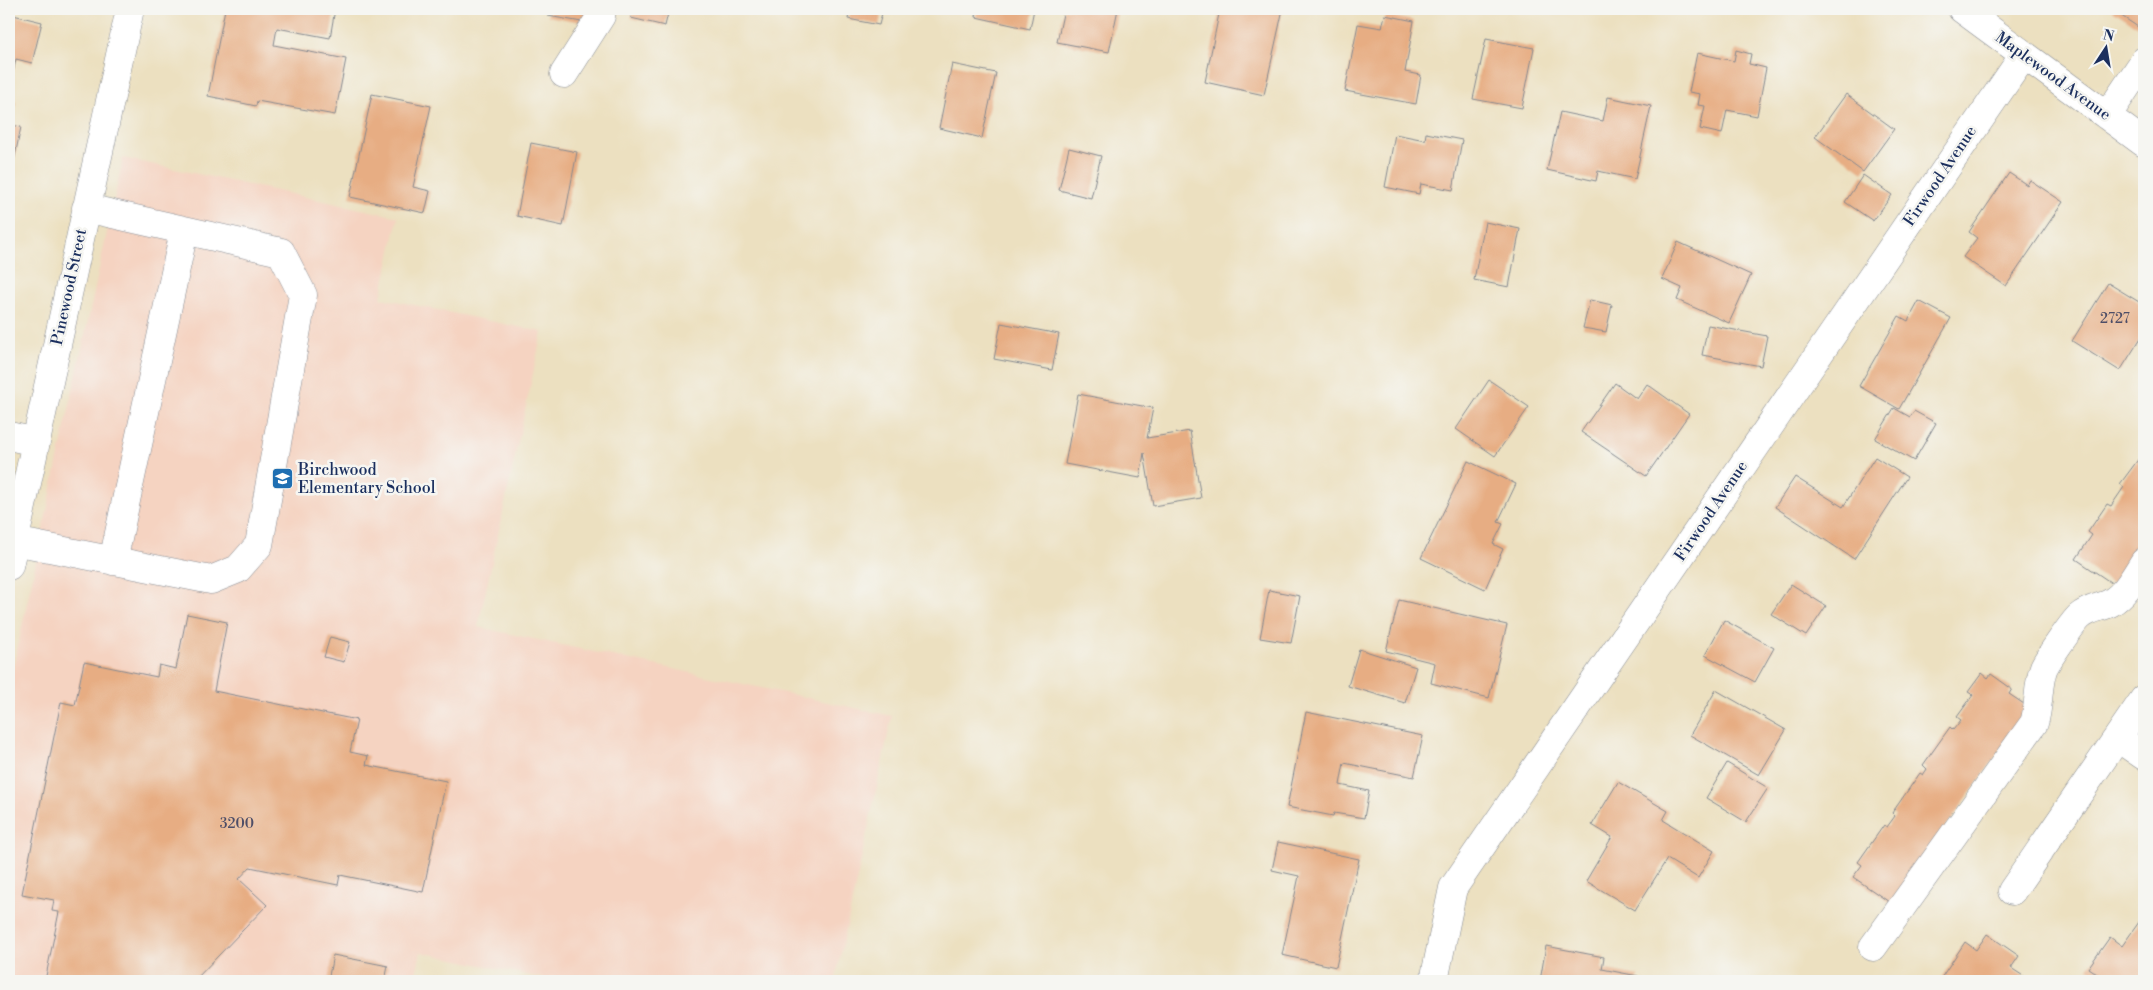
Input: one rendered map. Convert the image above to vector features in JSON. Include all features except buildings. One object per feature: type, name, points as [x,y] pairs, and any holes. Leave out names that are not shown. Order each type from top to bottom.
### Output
[{"type":"street","name":"Pinewood Street","points":[[12,554],[130,9]]},
{"type":"street","points":[[564,74],[601,16],[602,9]]},
{"type":"street","name":"Maplewood Avenue","points":[[1962,9],[2144,143]]},
{"type":"street","name":"Firwood Avenue","points":[[1434,981],[1453,888],[2024,55]]},
{"type":"street","points":[[2107,116],[2144,61]]},
{"type":"street","points":[[12,554],[113,561],[211,580],[238,569],[259,544],[303,295],[281,252],[86,208]]},
{"type":"street","points":[[113,561],[184,230]]},
{"type":"street","points":[[9,436],[36,442]]},
{"type":"street","points":[[1872,948],[2034,723],[2039,707],[2040,686],[2044,667],[2079,617],[2094,607],[2110,603],[2123,593],[2144,562]]},
{"type":"street","points":[[2012,891],[2144,699]]},
{"type":"street","points":[[2118,738],[2144,756]]},
{"type":"shaded area","name":"Birchwood Elementary School","points":[[123,158],[398,217],[381,298],[542,332],[478,627],[892,716],[835,981],[555,981],[421,952],[414,981],[9,981],[9,687]]},
{"type":"place","name":"Birchwood Elementary School","points":[[282,479]]}]
